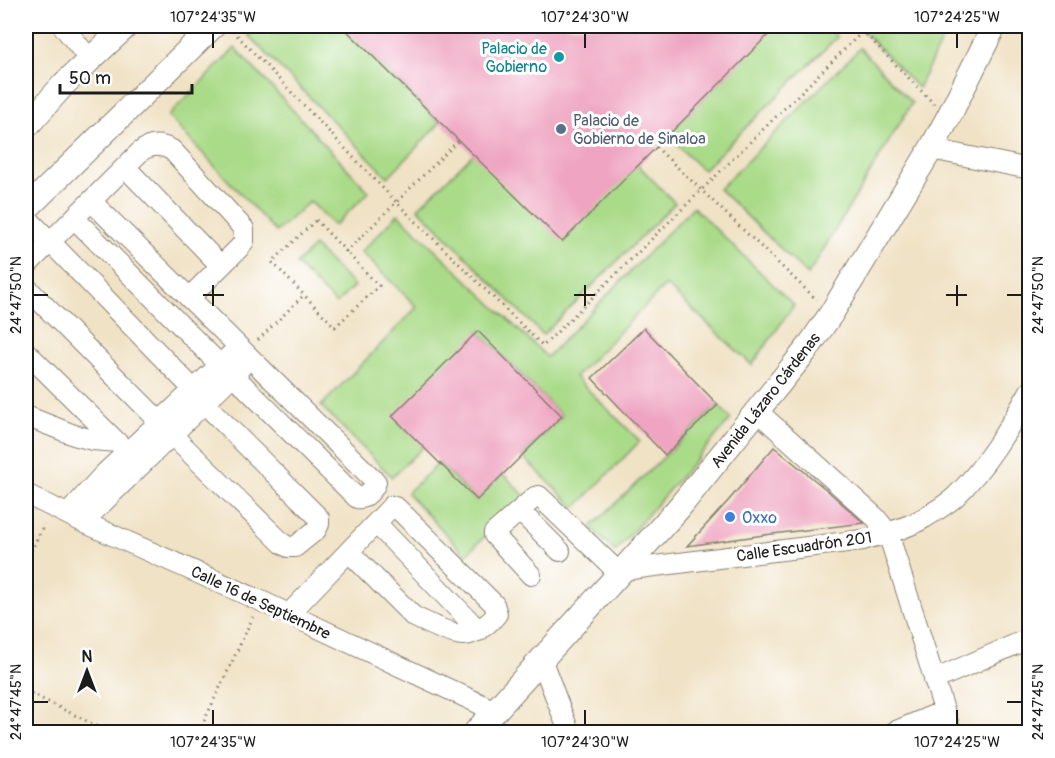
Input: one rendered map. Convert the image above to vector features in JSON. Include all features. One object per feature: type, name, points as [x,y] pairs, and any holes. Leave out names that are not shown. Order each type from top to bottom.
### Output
[{"type":"main road","points":[[26,127],[63,84],[126,26]]},
{"type":"main road","points":[[26,209],[213,26]]},
{"type":"main road","name":"Avenida Lázaro Cárdenas","points":[[476,732],[677,510],[807,349],[831,314],[931,149],[994,26]]},
{"type":"street","points":[[63,26],[90,60]]},
{"type":"street","points":[[26,107],[63,84]]},
{"type":"street","points":[[29,257],[50,242],[140,152],[152,146],[166,147],[172,150],[244,229],[244,241],[240,248],[189,298]]},
{"type":"street","points":[[931,149],[1029,169]]},
{"type":"street","points":[[125,167],[221,266]]},
{"type":"street","points":[[75,218],[357,498],[364,498],[376,482],[91,201]]},
{"type":"street","points":[[26,217],[319,518],[316,530],[295,547],[288,547],[282,543],[26,287]]},
{"type":"street","points":[[26,352],[122,447]]},
{"type":"street","points":[[68,514],[166,428],[245,353]]},
{"type":"street","name":"Calle Escuadrón 201","points":[[621,572],[863,540],[922,519],[954,498],[980,469],[1028,396]]},
{"type":"street","points":[[757,411],[876,518],[888,533],[951,732]]},
{"type":"street","points":[[29,415],[84,438],[122,447]]},
{"type":"street","points":[[68,514],[103,475],[122,447],[166,428]]},
{"type":"street","name":"Calle 16 de Septiembre","points":[[26,494],[495,711]]},
{"type":"street","points":[[531,575],[494,535],[535,497],[541,496],[621,572]]},
{"type":"street","points":[[289,614],[391,507],[397,508],[494,604],[497,614],[479,631],[464,636],[456,635],[413,616],[349,552]]},
{"type":"street","points":[[520,510],[560,551]]},
{"type":"street","points":[[376,523],[479,631]]},
{"type":"street","points":[[934,680],[1029,638]]},
{"type":"street","points":[[542,661],[569,732]]},
{"type":"street","points":[[894,732],[944,711]]},
{"type":"path","points":[[227,26],[397,203],[543,346],[863,31]]},
{"type":"path","points":[[858,26],[948,118]]},
{"type":"path","points":[[346,252],[459,140]]},
{"type":"path","points":[[656,147],[831,314]]},
{"type":"path","points":[[316,220],[346,252],[379,286],[336,327],[272,262],[316,220]]},
{"type":"path","points":[[26,562],[68,514]]},
{"type":"path","points":[[199,732],[261,601]]},
{"type":"path","points":[[26,691],[109,732]]},
{"type":"green space","points":[[258,26],[352,26],[347,30],[440,123],[388,177],[248,35]]},
{"type":"green space","points":[[771,26],[825,26],[837,37],[703,170],[667,136],[774,28]]},
{"type":"green space","points":[[858,26],[949,26],[918,88]]},
{"type":"green space","points":[[235,48],[369,192],[334,226],[310,201],[276,232],[168,116]]},
{"type":"green space","points":[[860,48],[912,103],[808,275],[719,189]]},
{"type":"green space","points":[[473,154],[638,165],[675,203],[543,335],[418,208]]},
{"type":"green space","points":[[693,207],[794,305],[752,365],[666,285],[575,377],[640,441],[575,508],[522,456],[562,416],[478,331],[423,447],[392,477],[321,406],[417,307],[361,252],[398,214],[547,357]]},
{"type":"green space","points":[[314,246],[354,286],[336,304],[296,264]]},
{"type":"green space","points":[[718,405],[731,419],[615,552],[591,527]]},
{"type":"green space","points":[[439,463],[476,500],[503,474],[525,496],[466,555],[407,493]]},
{"type":"building","name":"Palacio de Gobierno de Sinaloa","points":[[342,26],[777,26],[562,242]]},
{"type":"building","points":[[644,328],[718,405],[665,455],[592,378]]},
{"type":"building","points":[[478,331],[562,416],[477,500],[392,416]]},
{"type":"building","points":[[774,447],[864,523],[687,546],[729,500]]},
{"type":"place","name":"Palacio de Gobierno","points":[[559,57]]},
{"type":"place","name":"Palacio de Gobierno de Sinaloa","points":[[561,129]]},
{"type":"place","name":"Oxxo","points":[[730,517]]}]
